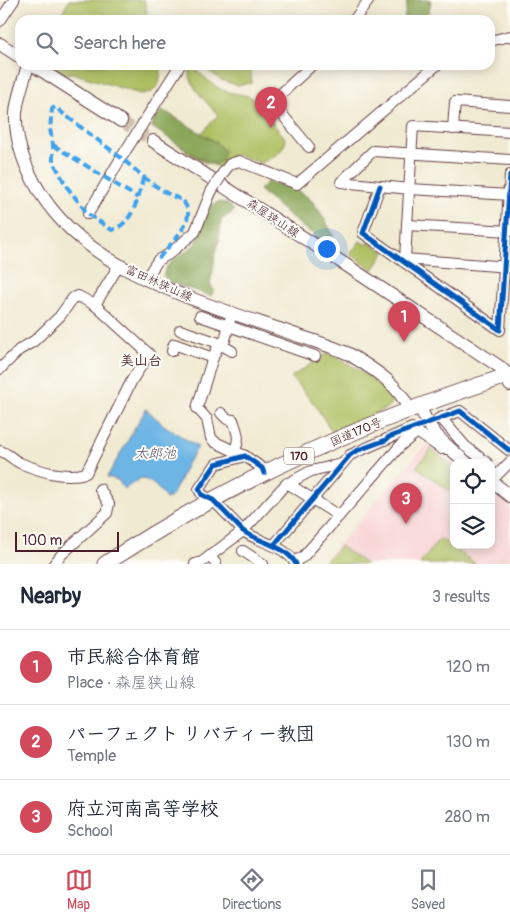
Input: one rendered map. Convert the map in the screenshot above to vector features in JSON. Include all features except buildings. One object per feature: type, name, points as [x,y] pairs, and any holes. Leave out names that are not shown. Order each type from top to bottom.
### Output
[{"type":"highway","name":"国道170号","points":[[121,564],[264,473],[318,447],[509,380]]},
{"type":"highway","name":"国道170号","points":[[105,564],[170,523],[416,412]]},
{"type":"main road","points":[[0,44],[15,54]]},
{"type":"main road","name":"富田林狭山線","points":[[27,70],[16,111],[18,141],[26,167],[54,214],[86,243],[145,280],[230,318],[348,354],[373,369],[388,381],[430,428],[462,459]]},
{"type":"main road","points":[[41,70],[121,121]]},
{"type":"main road","name":"森屋狭山線","points":[[153,141],[354,270],[500,367],[509,380]]},
{"type":"main road","points":[[495,474],[508,491]]},
{"type":"street","points":[[0,21],[14,0]]},
{"type":"street","points":[[358,15],[369,0]]},
{"type":"street","points":[[495,40],[510,36]]},
{"type":"street","points":[[88,214],[177,70]]},
{"type":"street","points":[[307,70],[272,102],[309,147]]},
{"type":"street","points":[[145,280],[158,260],[187,240],[194,232],[211,192],[230,164],[239,161],[281,176],[286,181],[297,184],[431,70]]},
{"type":"street","points":[[453,129],[454,102],[510,106]]},
{"type":"street","points":[[404,260],[413,126],[510,132]]},
{"type":"street","points":[[509,195],[409,189],[341,182],[373,152],[510,160]]},
{"type":"street","points":[[380,186],[363,233],[404,260],[500,330],[507,266],[510,175]]},
{"type":"street","points":[[407,225],[508,231]]},
{"type":"street","points":[[404,260],[507,266]]},
{"type":"street","points":[[95,305],[119,265]]},
{"type":"street","points":[[0,451],[7,453],[18,462],[60,475],[83,474],[88,471],[132,380],[149,354],[95,305],[78,296],[73,298],[60,316],[34,341],[19,350],[1,366]]},
{"type":"street","points":[[200,316],[230,318],[316,356]]},
{"type":"street","points":[[230,318],[225,340],[213,358],[197,408],[207,419],[212,438],[215,442],[245,456],[262,468],[264,473]]},
{"type":"street","points":[[180,330],[221,344],[232,351]]},
{"type":"street","points":[[172,351],[174,344],[213,358]]},
{"type":"street","points":[[482,459],[465,446],[439,418],[460,411],[510,451]]},
{"type":"street","points":[[220,413],[233,420],[238,434],[238,445],[234,451]]},
{"type":"street","points":[[274,545],[341,464],[356,451],[412,428]]},
{"type":"street","points":[[245,456],[216,464],[199,489],[202,495],[216,503],[243,531],[274,545],[292,562],[303,557],[401,445],[417,432],[442,449],[447,450],[450,448]]},
{"type":"street","points":[[386,440],[401,445]]},
{"type":"street","points":[[495,472],[510,462]]},
{"type":"street","points":[[195,564],[214,562],[286,483],[310,471],[341,464]]},
{"type":"street","points":[[286,483],[339,516]]},
{"type":"street","points":[[54,564],[62,554],[107,513],[109,504],[100,489]]},
{"type":"street","points":[[244,551],[263,564]]},
{"type":"shaded area","points":[[428,443],[443,455],[452,456],[455,459],[450,459],[450,549],[495,549],[495,491],[510,502],[510,564],[321,564]]},
{"type":"green space","points":[[69,0],[144,0],[148,15],[61,15]]},
{"type":"green space","points":[[407,0],[431,0],[429,15],[405,15]]},
{"type":"green space","points":[[59,70],[161,71],[159,84],[152,92],[140,94],[72,73],[65,74]]},
{"type":"green space","points":[[190,70],[195,70],[220,89],[251,97],[286,139],[283,148],[274,156],[261,163],[237,155],[219,167],[201,161],[185,151],[218,115],[194,87]]},
{"type":"green space","points":[[208,70],[251,70],[252,83],[236,85],[221,80]]},
{"type":"green space","points":[[161,111],[168,113],[217,143],[224,151],[222,160],[216,164],[199,158],[152,127],[155,117]]},
{"type":"green space","points":[[268,182],[300,192],[309,198],[333,235],[332,240],[323,240],[304,228],[259,190]]},
{"type":"green space","points":[[220,202],[229,205],[234,211],[221,220],[219,241],[215,252],[210,284],[214,290],[211,296],[172,283],[163,276],[171,262],[194,245],[209,209]]},
{"type":"green space","points":[[360,241],[367,245],[369,242],[385,252],[373,270],[350,254]]},
{"type":"green space","points":[[328,353],[355,367],[374,380],[388,395],[392,403],[385,409],[333,433],[315,405],[291,377]]},
{"type":"green space","points":[[431,449],[450,463],[450,491],[416,467]]},
{"type":"green space","points":[[439,539],[441,539],[450,545],[450,549],[455,549],[476,564],[420,564]]},
{"type":"green space","points":[[340,546],[366,564],[323,564]]},
{"type":"water","name":"太郎池","points":[[146,409],[165,426],[198,447],[188,462],[172,496],[166,499],[155,486],[141,478],[124,489],[118,480],[107,477]]},
{"type":"tunnel","points":[[121,121],[153,141]]},
{"type":"marked path","points":[[143,178],[134,208],[130,216],[119,227],[112,230],[88,214],[67,187],[53,161],[50,129],[52,109],[55,107],[166,193],[183,200],[188,211],[188,217],[177,237],[158,260]]},
{"type":"marked path","points":[[53,145],[138,198]]},
{"type":"cycle path","points":[[380,186],[363,233],[500,330],[510,175]]},
{"type":"cycle path","points":[[274,545],[350,455],[389,437],[460,411],[510,451]]},
{"type":"cycle path","points":[[264,473],[262,468],[245,456],[216,464],[199,489],[202,495],[213,500],[243,531],[279,548],[296,564]]},
{"type":"place","name":"パーフェクト リバティー教団","points":[[271,128]]},
{"type":"place","name":"市民総合体育館","points":[[404,342]]},
{"type":"place","name":"府立河南高等学校","points":[[406,524]]},
{"type":"district","name":"美山台","points":[[141,360]]}]
